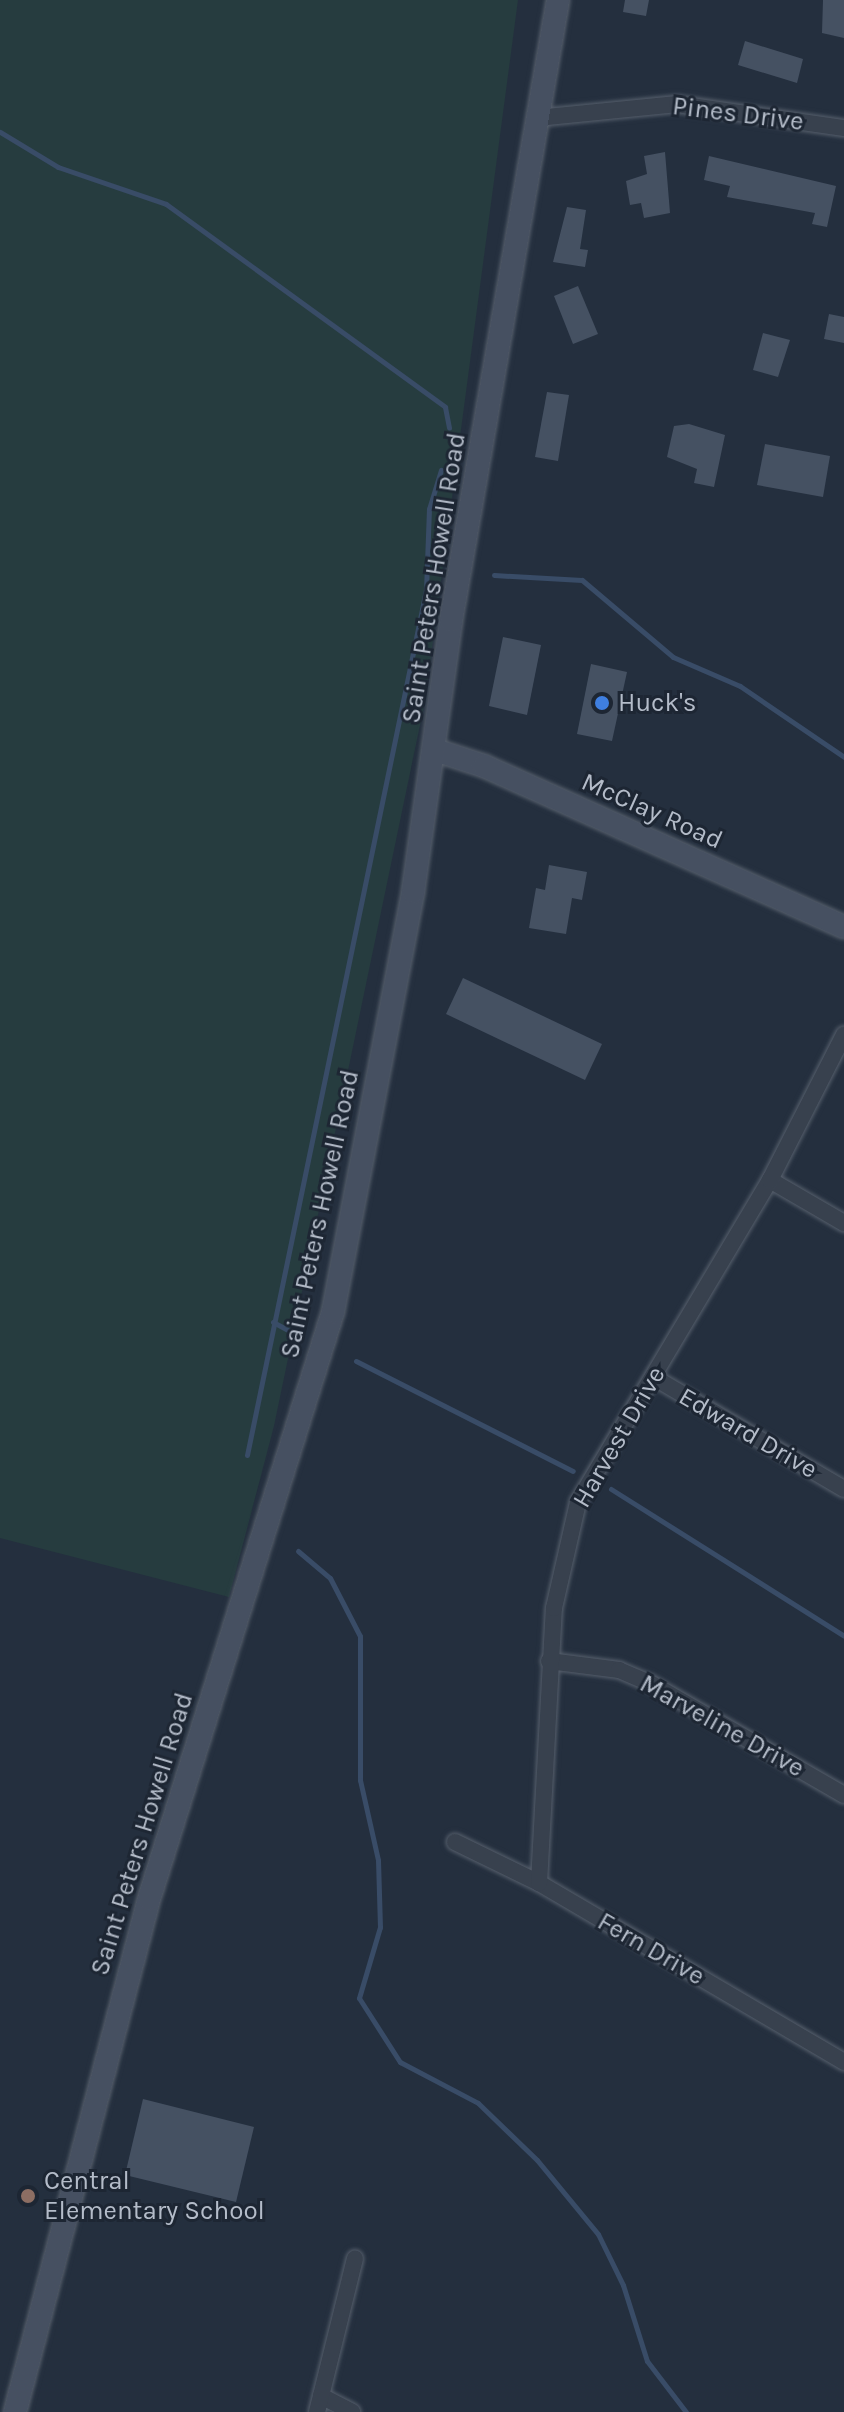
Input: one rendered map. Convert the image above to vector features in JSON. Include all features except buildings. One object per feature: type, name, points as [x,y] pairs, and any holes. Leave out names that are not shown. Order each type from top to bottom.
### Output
[{"type":"main road","name":"Saint Peters Howell Road","points":[[15,2412],[149,1899],[333,1312],[435,750],[451,621],[558,0]]},
{"type":"main road","name":"McClay Road","points":[[435,750],[484,766],[844,927]]},
{"type":"street","name":"Pines Drive","points":[[537,118],[677,104],[844,128]]},
{"type":"street","name":"Harvest Drive","points":[[539,1883],[549,1661],[560,1561],[578,1502],[770,1180],[844,1035]]},
{"type":"street","points":[[770,1180],[844,1223]]},
{"type":"street","name":"Edward Drive","points":[[653,1377],[844,1489]]},
{"type":"street","name":"Marveline Drive","points":[[549,1661],[619,1670],[650,1683],[844,1795]]},
{"type":"street","name":"Fern Drive","points":[[455,1842],[539,1883],[844,2062]]},
{"type":"street","points":[[352,2412],[319,2404],[355,2259]]},
{"type":"green space","points":[[0,0],[518,0],[425,701],[274,1426],[229,1597],[0,1538]]},
{"type":"waterway","points":[[0,132],[58,167],[166,204],[445,407],[449,428]]},
{"type":"waterway","points":[[247,1455],[426,590],[429,509],[441,470]]},
{"type":"waterway","points":[[494,575],[582,580],[673,657],[740,686],[844,757]]},
{"type":"waterway","points":[[273,1322],[290,1331]]},
{"type":"waterway","points":[[356,1361],[573,1471]]},
{"type":"waterway","points":[[611,1489],[844,1636]]},
{"type":"waterway","points":[[298,1551],[330,1578],[360,1636],[360,1780],[378,1860],[380,1927],[359,1998],[400,2062],[478,2103],[537,2160],[598,2234],[623,2285],[647,2361],[686,2412]]},
{"type":"place","name":"Huck's","points":[[602,703]]},
{"type":"place","name":"Central Elementary School","points":[[28,2196]]}]
